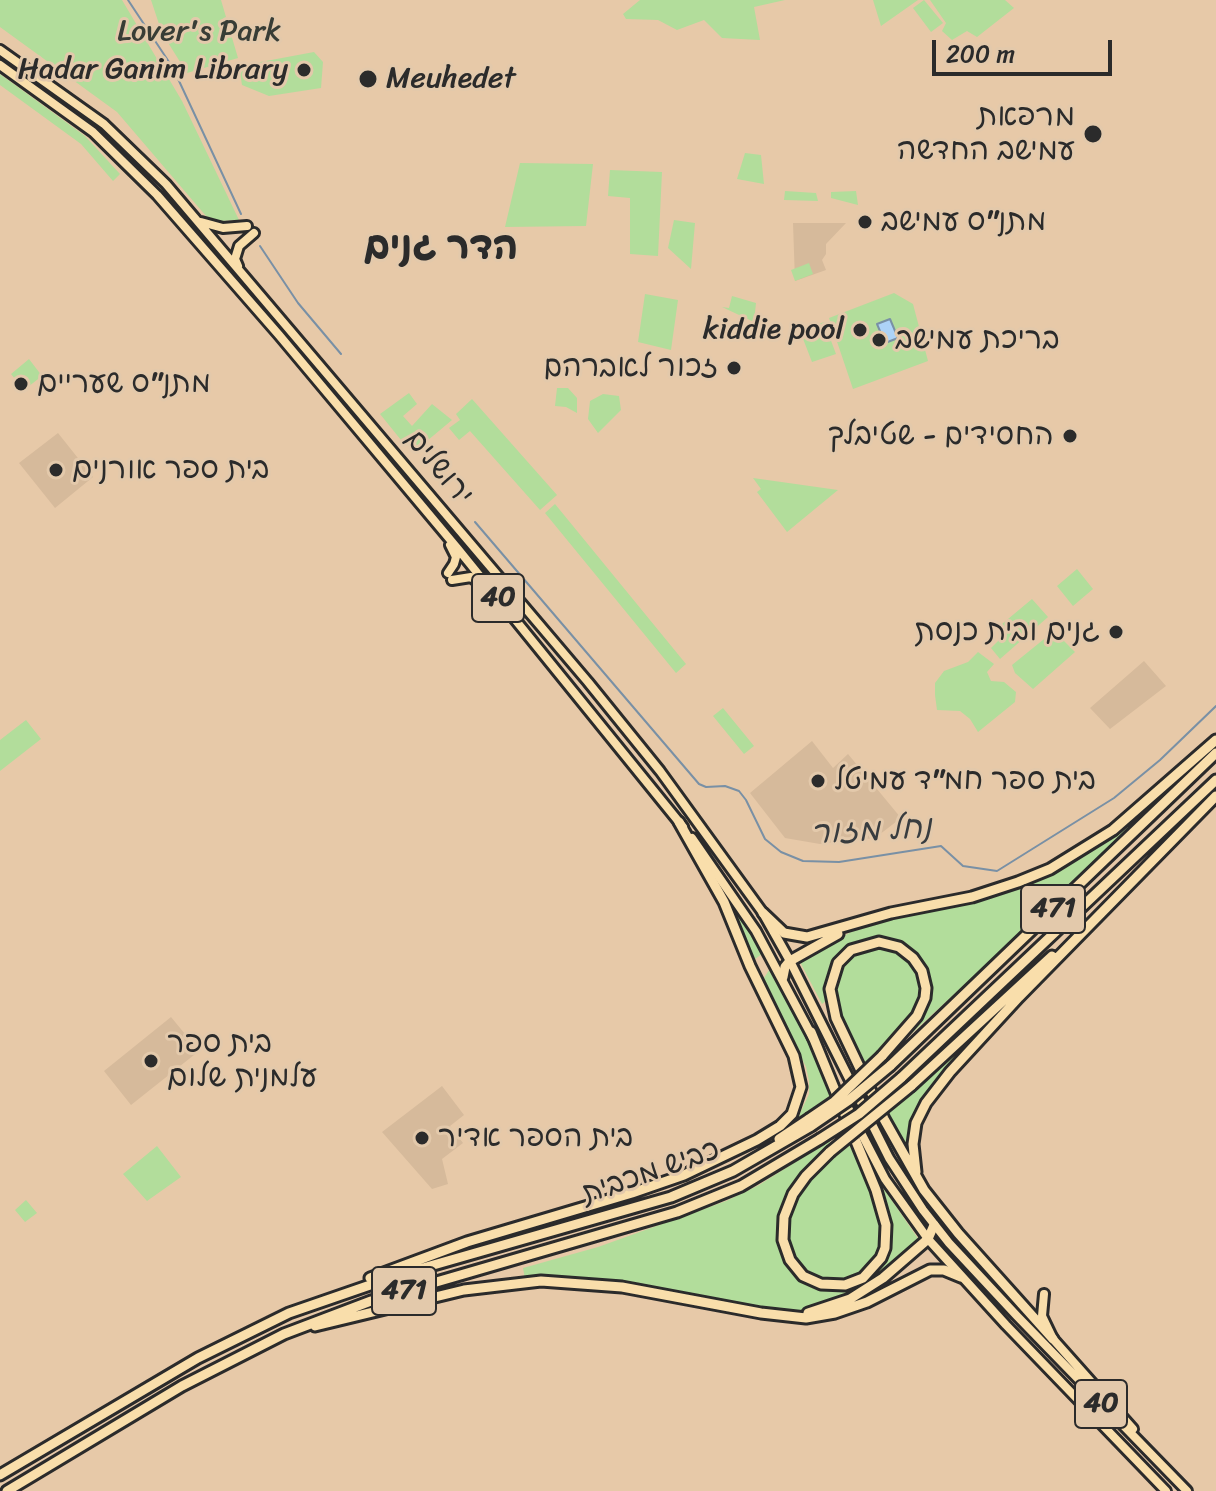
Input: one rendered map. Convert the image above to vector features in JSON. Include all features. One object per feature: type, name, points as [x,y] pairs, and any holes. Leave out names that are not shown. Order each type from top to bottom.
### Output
[{"type":"highway","name":"ירושלים","points":[[0,50],[104,124],[193,215],[660,771],[763,913],[790,961]]},
{"type":"highway","name":"ירושלים","points":[[0,65],[93,132],[157,195],[279,335],[504,604],[679,822],[746,913],[783,977]]},
{"type":"highway","points":[[193,215],[211,226],[251,229],[236,253],[240,270]]},
{"type":"highway","points":[[426,512],[455,554],[450,576],[471,577],[504,604]]},
{"type":"highway","points":[[763,913],[779,931],[797,937],[824,934],[988,892],[1050,869],[1113,830],[1216,740]]},
{"type":"highway","name":"כביש מכבית","points":[[0,1475],[198,1358],[262,1324],[402,1274],[647,1205],[715,1180],[849,1100],[890,1066],[1216,753]]},
{"type":"highway","name":"כביש מכבית","points":[[7,1491],[182,1386],[284,1334],[371,1301],[677,1212],[741,1186],[859,1114],[901,1078],[1216,780]]},
{"type":"highway","points":[[924,1190],[915,1168],[913,1144],[916,1123],[926,1103],[970,1048],[1216,796]]},
{"type":"highway","points":[[306,1306],[431,1254],[684,1175],[757,1140],[780,1126],[792,1114],[801,1087],[794,1056],[750,966],[724,902],[679,822]]},
{"type":"highway","points":[[811,1032],[876,1190],[886,1225],[885,1248],[881,1258],[863,1278],[845,1285],[821,1284],[803,1276],[790,1260],[783,1240],[784,1217],[793,1194],[830,1152],[911,1086],[1142,872]]},
{"type":"highway","points":[[783,977],[790,961],[862,922]]},
{"type":"highway","points":[[810,1122],[834,1102],[882,1056],[922,1008],[926,988],[922,971],[913,958],[899,947],[879,942],[860,945],[844,956],[833,972],[831,998],[836,1018],[878,1106],[924,1190],[958,1233],[1187,1491]]},
{"type":"highway","name":"40","points":[[790,961],[889,1158],[934,1225],[1027,1327],[1187,1491]]},
{"type":"highway","name":"40","points":[[783,977],[895,1195],[961,1277],[1166,1491]]},
{"type":"highway","points":[[761,1313],[806,1313],[837,1305],[883,1278],[928,1239],[934,1225]]},
{"type":"highway","points":[[284,1334],[464,1290],[541,1281],[622,1287],[789,1317],[822,1316],[876,1298],[930,1270],[944,1270],[961,1277]]},
{"type":"highway","points":[[1044,1294],[1042,1316],[1053,1339]]},
{"type":"shaded area","points":[[793,223],[846,223],[826,244],[826,254],[822,260],[826,270],[795,281]]},
{"type":"shaded area","name":"בית ספר אורנים","points":[[58,433],[93,477],[55,508],[19,463]]},
{"type":"shaded area","points":[[1144,661],[1166,686],[1110,729],[1090,708]]},
{"type":"shaded area","name":"בית ספר חמ\"ד עמיטל","points":[[812,741],[833,768],[848,754],[901,818],[875,838],[820,844],[785,838],[750,793]]},
{"type":"shaded area","name":"בית ספר עלמנית שלום","points":[[171,1017],[199,1051],[131,1105],[104,1071]]},
{"type":"shaded area","name":"בית הספר אדיר","points":[[442,1086],[464,1115],[450,1126],[463,1143],[442,1159],[448,1184],[432,1189],[382,1132]]},
{"type":"green space","points":[[0,0],[122,0],[182,101],[239,220],[219,221],[206,216],[117,112],[0,27]]},
{"type":"green space","name":"Lover's Park","points":[[151,0],[221,0],[238,58],[187,73],[162,33]]},
{"type":"green space","points":[[640,0],[785,0],[754,7],[760,40],[722,38],[704,20],[677,30],[658,20],[626,19],[623,14]]},
{"type":"green space","points":[[873,0],[918,0],[881,26]]},
{"type":"green space","points":[[924,0],[943,23],[931,32],[913,8]]},
{"type":"green space","points":[[930,0],[1005,0],[1014,8],[977,37],[967,31],[952,40],[942,31],[946,23]]},
{"type":"green space","points":[[314,52],[323,62],[321,88],[269,96],[242,85],[239,66]]},
{"type":"green space","points":[[0,74],[85,136],[120,174],[113,181],[81,144],[0,85]]},
{"type":"green space","points":[[745,153],[761,155],[764,184],[737,179]]},
{"type":"green space","points":[[520,163],[593,164],[586,226],[505,227]]},
{"type":"green space","points":[[610,170],[662,172],[658,256],[630,254],[630,198],[608,196]]},
{"type":"green space","points":[[785,191],[816,193],[818,201],[784,200]]},
{"type":"green space","points":[[856,191],[858,205],[831,198],[831,192]]},
{"type":"green space","points":[[674,220],[695,223],[691,269],[668,248]]},
{"type":"green space","points":[[809,263],[813,274],[795,281],[791,270]]},
{"type":"green space","name":"בריכת עמישב","points":[[894,293],[913,304],[928,361],[853,389],[829,318]]},
{"type":"green space","points":[[645,294],[678,300],[671,350],[638,342]]},
{"type":"green space","points":[[732,296],[756,303],[754,322],[722,307],[729,308]]},
{"type":"green space","points":[[824,322],[836,354],[812,362],[800,331]]},
{"type":"green space","points":[[29,359],[42,376],[24,390],[11,374]]},
{"type":"green space","points":[[557,388],[568,388],[577,398],[577,413],[555,406]]},
{"type":"green space","points":[[409,393],[417,404],[403,416],[412,426],[432,404],[452,420],[415,451],[401,440],[380,414]]},
{"type":"green space","points":[[603,394],[619,396],[621,410],[598,433],[588,419],[590,401]]},
{"type":"green space","points":[[472,399],[557,495],[540,510],[470,431],[459,440],[449,428],[460,420],[456,414]]},
{"type":"green space","points":[[753,478],[838,490],[787,532],[757,492],[761,489]]},
{"type":"green space","points":[[555,504],[686,664],[676,673],[545,513]]},
{"type":"green space","points":[[1077,569],[1093,589],[1073,606],[1057,586]]},
{"type":"green space","points":[[1032,599],[1048,617],[1000,659],[991,648],[1002,637],[1002,624]]},
{"type":"green space","points":[[1054,631],[1075,652],[1033,689],[1015,673],[1012,665]]},
{"type":"green space","points":[[978,652],[994,664],[987,672],[991,681],[1004,682],[1016,692],[1015,702],[978,732],[960,711],[937,710],[935,683],[944,671],[968,662]]},
{"type":"green space","points":[[723,708],[754,746],[744,754],[713,716]]},
{"type":"green space","points":[[26,720],[41,739],[0,771],[0,740]]},
{"type":"green space","points":[[1135,817],[1146,818],[898,1046],[922,1019],[930,999],[930,980],[926,969],[911,948],[879,937],[849,946],[840,953],[829,970],[826,1001],[822,1004],[799,960],[851,932],[892,917],[1004,891],[1115,833]]},
{"type":"green space","points":[[730,904],[734,904],[762,954],[755,959]]},
{"type":"green space","points":[[879,946],[897,950],[910,960],[918,972],[921,998],[914,1014],[864,1068],[840,1017],[834,989],[841,966],[853,953]]},
{"type":"green space","points":[[769,970],[785,999],[790,997],[831,1095],[797,1120],[809,1094],[809,1081],[806,1067],[765,985],[764,978]]},
{"type":"green space","points":[[954,1051],[957,1057],[919,1106],[911,1123],[908,1155],[886,1114]]},
{"type":"green space","points":[[830,1140],[830,1147],[804,1174],[780,1240],[788,1262],[821,1287],[870,1276],[889,1224],[880,1193],[884,1189],[919,1240],[881,1275],[848,1296],[805,1310],[777,1311],[623,1283],[576,1278],[525,1279],[523,1268],[598,1247],[726,1201],[759,1185]]},
{"type":"green space","points":[[853,1140],[874,1191],[884,1235],[879,1257],[866,1271],[844,1283],[814,1279],[797,1266],[786,1240],[787,1217],[801,1187],[832,1154]]},
{"type":"green space","points":[[157,1146],[181,1177],[147,1201],[123,1174]]},
{"type":"green space","points":[[26,1200],[37,1213],[25,1222],[15,1210]]},
{"type":"water","points":[[890,319],[898,338],[885,343],[877,324]]},
{"type":"waterway","name":"נחל מזור","points":[[128,0],[173,68],[241,214]]},
{"type":"waterway","name":"נחל מזור","points":[[260,246],[298,303],[341,354]]},
{"type":"waterway","name":"נחל מזור","points":[[475,522],[699,784],[706,787],[725,786],[739,791],[765,839],[781,852],[803,861],[839,862],[941,846],[963,866],[997,871],[1114,798],[1160,760],[1216,706]]},
{"type":"place","name":"Hadar Ganim Library","points":[[304,70]]},
{"type":"place","name":"Meuhedet","points":[[368,79]]},
{"type":"place","name":"מרפאת עמישב החדשה","points":[[1093,134]]},
{"type":"place","name":"מתנ\"ס עמישב","points":[[865,222]]},
{"type":"place","name":"kiddie pool","points":[[860,330]]},
{"type":"place","name":"בריכת עמישב","points":[[879,340]]},
{"type":"place","name":"זכור לאברהם","points":[[734,368]]},
{"type":"place","name":"מתנ\"ס שעריים","points":[[21,384]]},
{"type":"place","name":"החסידים - שטיבלך","points":[[1070,436]]},
{"type":"place","name":"בית ספר אורנים","points":[[56,470]]},
{"type":"place","name":"גנים ובית כנסת","points":[[1116,632]]},
{"type":"place","name":"בית ספר חמ\"ד עמיטל","points":[[818,781]]},
{"type":"place","name":"בית ספר עלמנית שלום","points":[[151,1061]]},
{"type":"place","name":"בית הספר אדיר","points":[[422,1138]]},
{"type":"district","name":"הדר גנים","points":[[441,248]]}]
